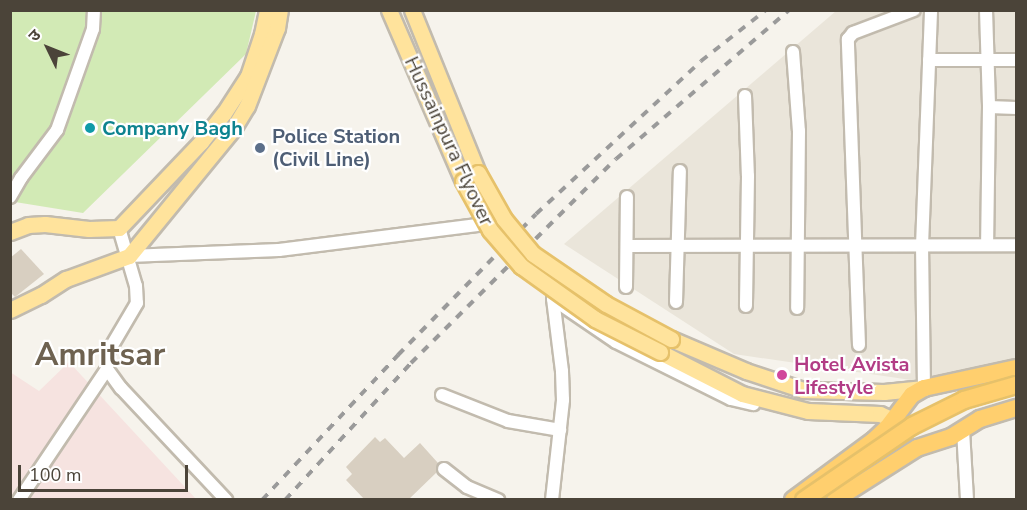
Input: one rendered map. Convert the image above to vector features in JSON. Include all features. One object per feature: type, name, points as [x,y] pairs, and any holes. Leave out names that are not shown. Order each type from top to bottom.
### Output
[{"type":"highway","points":[[793,500],[898,420],[912,395],[924,388],[1017,368]]},
{"type":"highway","points":[[965,379],[980,385],[986,395],[988,406],[980,419]]},
{"type":"highway","points":[[804,500],[912,426],[964,400],[1017,386]]},
{"type":"highway","points":[[820,500],[917,434],[969,410],[1017,397]]},
{"type":"highway","points":[[835,500],[858,492],[917,448],[932,445],[980,419],[1017,408]]},
{"type":"highway","points":[[898,420],[907,443],[917,448]]},
{"type":"main road","points":[[10,232],[28,225],[45,224],[88,230],[119,228],[201,142],[224,113],[248,76],[262,34],[267,10]]},
{"type":"main road","points":[[10,310],[41,295],[66,279],[129,256],[233,129],[247,106],[277,28],[280,10]]},
{"type":"main road","name":"Hussainpura Flyover","points":[[389,10],[463,181],[490,230],[521,266],[595,319],[742,394],[808,411],[880,414],[898,420]]},
{"type":"main road","name":"Hussainpura Flyover","points":[[412,10],[478,173],[504,219],[532,254],[606,304],[671,339],[746,371],[803,390],[884,392],[924,388]]},
{"type":"street","points":[[10,197],[57,129],[93,29],[94,10]]},
{"type":"street","points":[[859,345],[848,39],[853,33],[914,10]]},
{"type":"street","points":[[924,388],[922,246],[931,10]]},
{"type":"street","points":[[986,10],[989,107],[987,245]]},
{"type":"street","points":[[793,52],[799,131],[797,308]]},
{"type":"street","points":[[929,60],[1017,60]]},
{"type":"street","points":[[745,96],[746,306]]},
{"type":"street","points":[[989,107],[1017,108]]},
{"type":"street","points":[[676,302],[680,247],[680,171]]},
{"type":"street","points":[[626,287],[627,197]]},
{"type":"street","points":[[129,256],[279,250],[477,225]]},
{"type":"street","points":[[18,500],[107,369],[107,354],[137,303],[136,286],[129,256],[119,228]]},
{"type":"street","points":[[628,246],[1017,245]]},
{"type":"street","points":[[552,500],[560,429],[562,371],[553,299],[616,342],[731,399],[825,420],[841,412]]},
{"type":"street","points":[[107,369],[121,388],[226,500]]},
{"type":"street","points":[[442,395],[508,422],[560,429]]},
{"type":"street","points":[[963,430],[967,500]]},
{"type":"street","points":[[444,469],[484,497],[498,500]]},
{"type":"shaded area","points":[[836,11],[1016,11],[1016,361],[911,380],[734,354],[564,244]]},
{"type":"shaded area","points":[[69,362],[196,499],[11,499],[10,372],[39,391]]},
{"type":"green space","name":"Company Bagh","points":[[11,11],[256,11],[246,54],[83,213],[15,202],[11,206]]},
{"type":"building","points":[[21,249],[44,274],[15,297],[10,292],[10,258]]},
{"type":"building","points":[[375,437],[380,442],[385,438],[404,458],[420,443],[438,463],[437,472],[408,500],[365,500],[346,480],[352,474],[346,467]]},
{"type":"railway","points":[[262,500],[398,355],[536,214],[701,61],[766,10]]},
{"type":"railway","points":[[285,500],[411,363],[616,159],[789,10]]},
{"type":"place","name":"Company Bagh","points":[[90,128]]},
{"type":"place","name":"Police Station (Civil Line)","points":[[260,148]]},
{"type":"place","name":"Hotel Avista Lifestyle","points":[[782,375]]},
{"type":"district","name":"Amritsar","points":[[100,355]]}]
